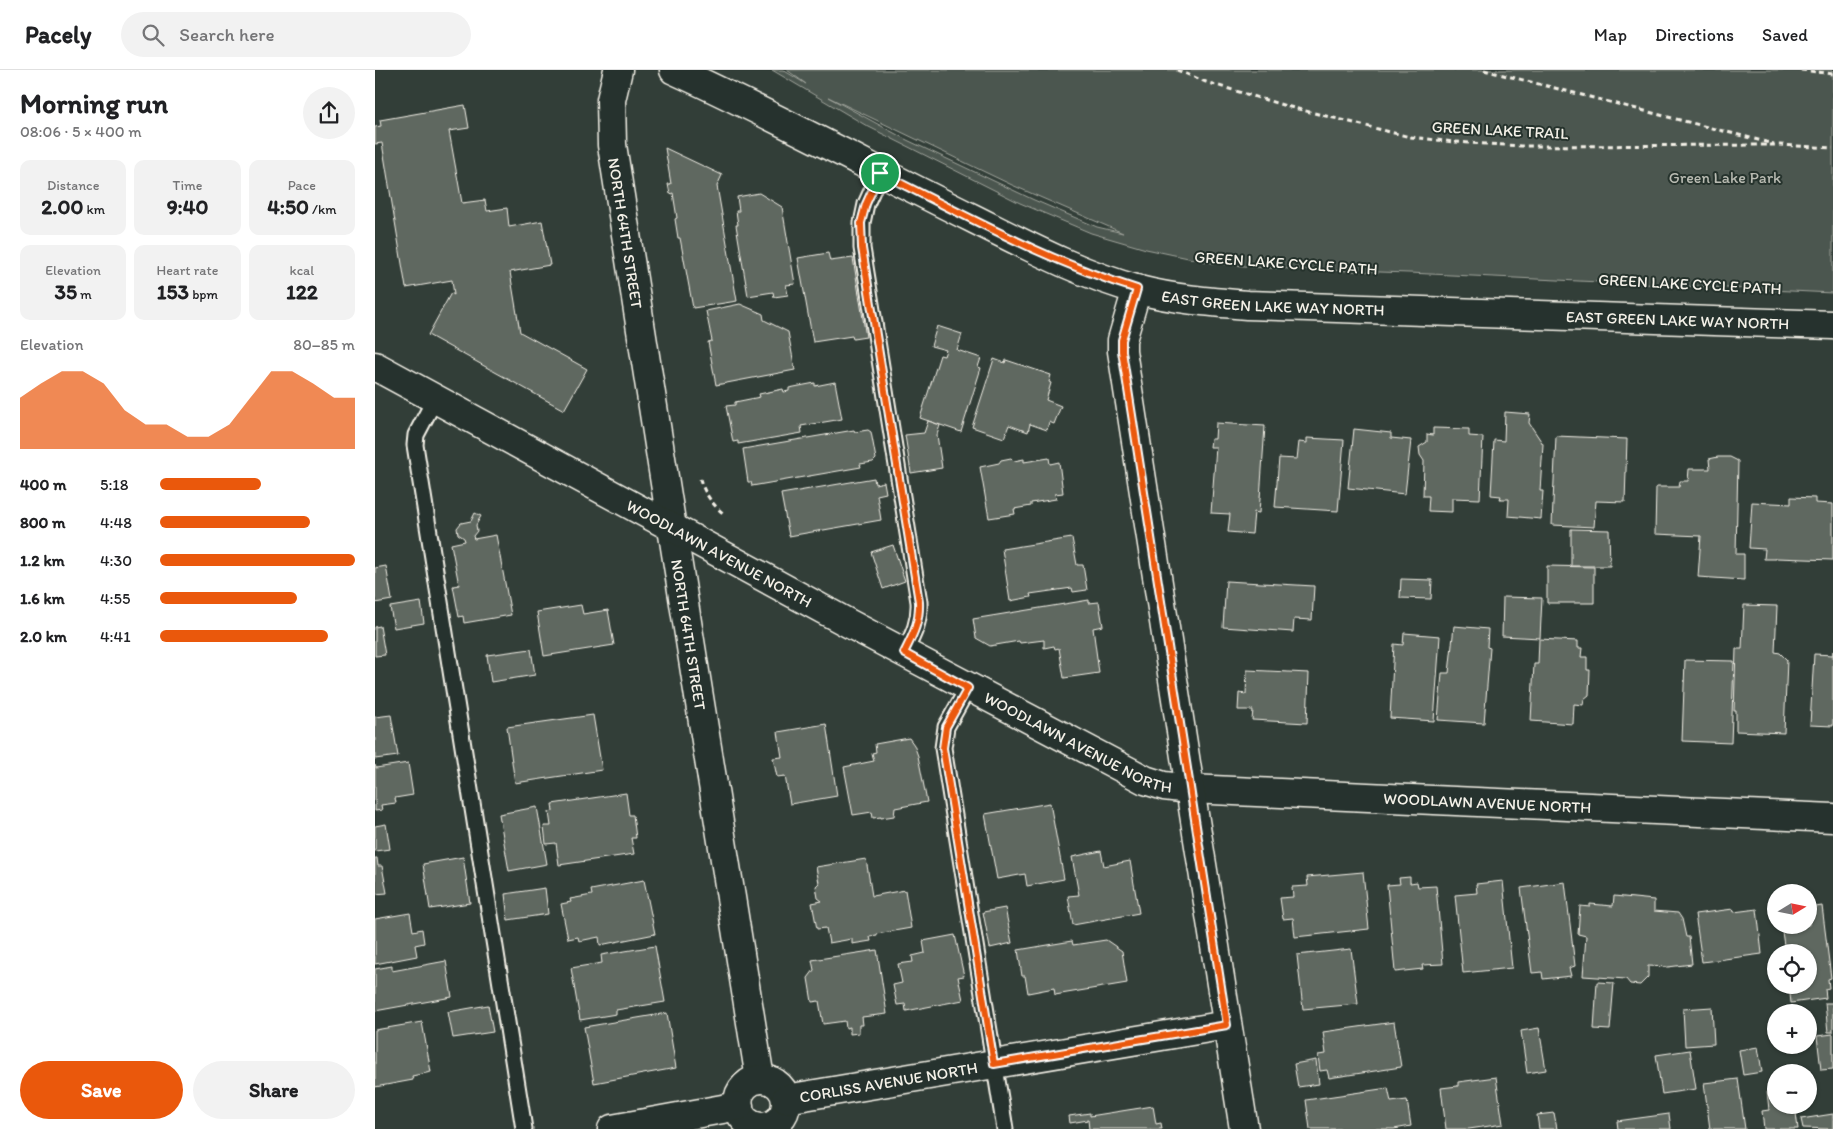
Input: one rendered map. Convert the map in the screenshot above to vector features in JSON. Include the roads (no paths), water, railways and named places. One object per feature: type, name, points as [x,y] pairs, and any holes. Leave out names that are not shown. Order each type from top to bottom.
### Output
[{"type":"street","name":"NORTH 64TH STREET","points":[[618,70],[611,100],[612,145],[760,1078]]},
{"type":"street","name":"EAST GREEN LAKE WAY NORTH","points":[[674,70],[722,92],[880,173],[1059,261],[1096,276],[1137,289],[1183,298],[1247,305],[1833,325]]},
{"type":"street","points":[[1137,289],[1122,340],[1122,351],[1243,1129]]},
{"type":"street","name":"WOODLAWN AVENUE NORTH","points":[[375,366],[968,688],[1138,777],[1164,786],[1190,789],[1833,818]]},
{"type":"street","name":"CORLISS AVENUE NORTH","points":[[786,1099],[1227,1025]]},
{"type":"street","points":[[760,1078],[776,1083],[782,1088],[786,1099],[786,1110],[782,1117],[766,1128],[755,1126],[742,1117],[738,1101],[745,1085],[760,1078]]},
{"type":"street","points":[[612,1129],[739,1106]]},
{"type":"lane","points":[[880,173],[866,204],[861,223],[862,248],[919,602],[920,616],[916,630],[904,653]]},
{"type":"lane","points":[[435,399],[416,435],[415,445],[524,1129]]},
{"type":"lane","points":[[968,688],[946,727],[943,748],[1005,1129]]},
{"type":"park label","name":"Green Lake Park","points":[[1725,177]]}]
